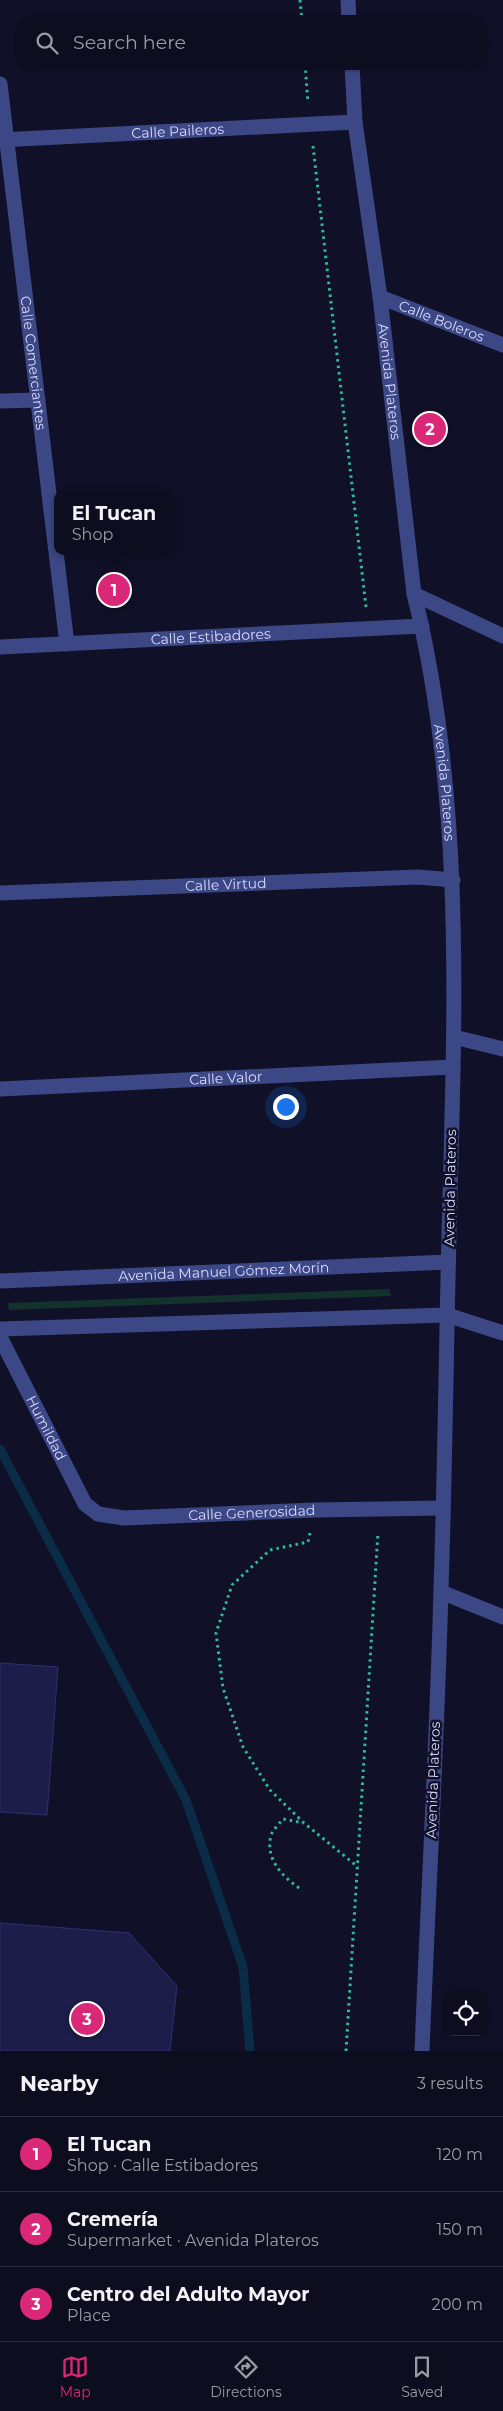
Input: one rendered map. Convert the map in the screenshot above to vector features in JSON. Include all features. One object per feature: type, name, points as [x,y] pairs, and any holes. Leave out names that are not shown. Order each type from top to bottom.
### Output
[{"type":"street","points":[[348,0],[349,15]]},
{"type":"street","name":"Avenida Plateros","points":[[352,70],[355,122],[380,297],[414,594],[422,626],[439,726],[453,880],[454,1037],[441,1592],[422,2051]]},
{"type":"street","name":"Calle Comerciantes","points":[[0,84],[3,140],[54,535]]},
{"type":"street","name":"Calle Paileros","points":[[3,140],[355,122]]},
{"type":"street","name":"Calle Boleros","points":[[380,297],[503,345]]},
{"type":"street","points":[[0,401],[38,400]]},
{"type":"street","name":"Calle Comerciantes","points":[[56,555],[67,644]]},
{"type":"street","points":[[414,594],[503,636]]},
{"type":"street","name":"Calle Estibadores","points":[[0,647],[422,626]]},
{"type":"street","name":"Calle Virtud","points":[[0,893],[418,877],[453,880]]},
{"type":"street","points":[[454,1037],[503,1049]]},
{"type":"street","name":"Calle Valor","points":[[0,1089],[453,1068]]},
{"type":"street","name":"Avenida Manuel Gómez Morín","points":[[0,1281],[448,1262]]},
{"type":"street","points":[[0,1329],[447,1315],[503,1333]]},
{"type":"street","name":"Humildad","points":[[0,1337],[85,1504],[98,1514]]},
{"type":"street","name":"Calle Generosidad","points":[[98,1514],[124,1518],[443,1508]]},
{"type":"street","points":[[441,1592],[503,1617]]},
{"type":"path","points":[[300,0],[301,15]]},
{"type":"path","points":[[306,70],[310,124],[368,630]]},
{"type":"path","points":[[346,2051],[380,1509]]},
{"type":"path","points":[[308,1542],[270,1550],[232,1585],[216,1633],[223,1688],[242,1747],[270,1790],[304,1823],[358,1867]]},
{"type":"path","points":[[299,1888],[282,1877],[272,1857],[272,1835],[282,1819],[304,1823]]},
{"type":"green space","points":[[389,1289],[391,1296],[9,1310],[8,1303]]},
{"type":"building","points":[[0,1663],[58,1667],[47,1815],[0,1812]]},
{"type":"building","points":[[0,1923],[129,1933],[177,1986],[170,2051],[0,2051]]},
{"type":"waterway","points":[[0,1449],[186,1800],[243,1967],[250,2051]]},
{"type":"place","name":"Cremería","points":[[430,429]]},
{"type":"place","name":"El Tucan","points":[[114,590]]},
{"type":"place","name":"Centro del Adulto Mayor","points":[[87,2019]]}]
